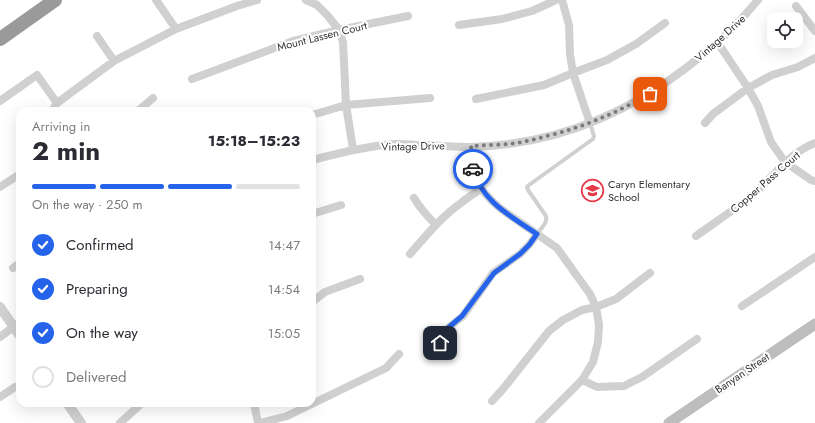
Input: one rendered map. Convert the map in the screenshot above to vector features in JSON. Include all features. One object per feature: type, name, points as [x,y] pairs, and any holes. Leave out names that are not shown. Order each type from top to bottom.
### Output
[{"type":"highway","points":[[0,39],[55,0]]},
{"type":"main road","name":"Banyan Street","points":[[669,423],[815,324]]},
{"type":"street","points":[[156,0],[176,30]]},
{"type":"street","points":[[54,107],[57,103],[114,61],[176,30],[236,3],[257,0]]},
{"type":"street","points":[[306,0],[317,5],[328,16],[339,30],[343,42],[346,105],[354,149]]},
{"type":"street","points":[[459,25],[502,19],[532,11],[556,0]]},
{"type":"street","points":[[562,0],[569,26],[570,54],[574,73],[590,123]]},
{"type":"street","name":"Vintage Drive","points":[[316,159],[354,149],[396,144],[471,146],[524,141],[564,132],[590,123],[623,109],[650,94],[676,76],[718,43],[758,0]]},
{"type":"street","points":[[796,6],[815,31]]},
{"type":"street","name":"Mount Lassen Court","points":[[192,79],[293,41],[408,16]]},
{"type":"street","points":[[476,99],[544,85],[607,60],[636,44],[665,23]]},
{"type":"street","points":[[97,36],[114,61]]},
{"type":"street","points":[[718,43],[748,88],[758,106],[771,142],[785,162],[811,180],[815,181]]},
{"type":"street","points":[[705,124],[713,114],[748,88],[772,75],[798,67],[815,58]]},
{"type":"street","points":[[0,101],[37,76],[57,103]]},
{"type":"street","points":[[143,107],[153,98]]},
{"type":"street","points":[[316,114],[346,105],[430,98]]},
{"type":"street","name":"Copper Pass Court","points":[[696,236],[739,206],[758,190],[785,162],[804,147],[815,143]]},
{"type":"street","points":[[471,146],[475,177],[482,189],[493,202],[557,248],[590,294],[596,307],[599,325],[598,342],[593,362],[582,380],[539,423]]},
{"type":"street","points":[[0,187],[16,177]]},
{"type":"street","points":[[410,254],[436,225],[460,203],[482,189]]},
{"type":"street","points":[[414,198],[426,216],[436,225]]},
{"type":"street","points":[[316,213],[341,205]]},
{"type":"street","points":[[440,343],[448,328],[462,316],[494,273],[520,254],[537,234]]},
{"type":"street","points":[[742,306],[815,257]]},
{"type":"street","points":[[492,401],[548,331],[575,313],[616,299],[650,273]]},
{"type":"street","points":[[316,299],[325,292],[360,279]]},
{"type":"street","points":[[0,307],[16,323]]},
{"type":"street","points":[[0,337],[16,325]]},
{"type":"street","points":[[582,380],[597,387],[624,386],[642,377],[697,339]]},
{"type":"street","points":[[316,402],[386,368],[399,354]]},
{"type":"street","points":[[0,397],[15,387]]},
{"type":"street","points":[[70,407],[81,423]]},
{"type":"street","points":[[120,423],[138,407]]},
{"type":"street","points":[[255,407],[259,423],[287,416],[306,407]]},
{"type":"lane","points":[[537,234],[547,220],[546,216],[527,188],[529,185],[594,139],[590,123]]},
{"type":"way so far","points":[[473,169],[471,146],[518,143],[564,132],[603,118],[650,94]]},
{"type":"place","name":"Caryn Elementary School","points":[[593,190]]},
{"type":"route","points":[[440,343],[448,328],[462,316],[494,273],[520,254],[537,234],[501,209],[487,196],[475,177],[473,169]]}]
